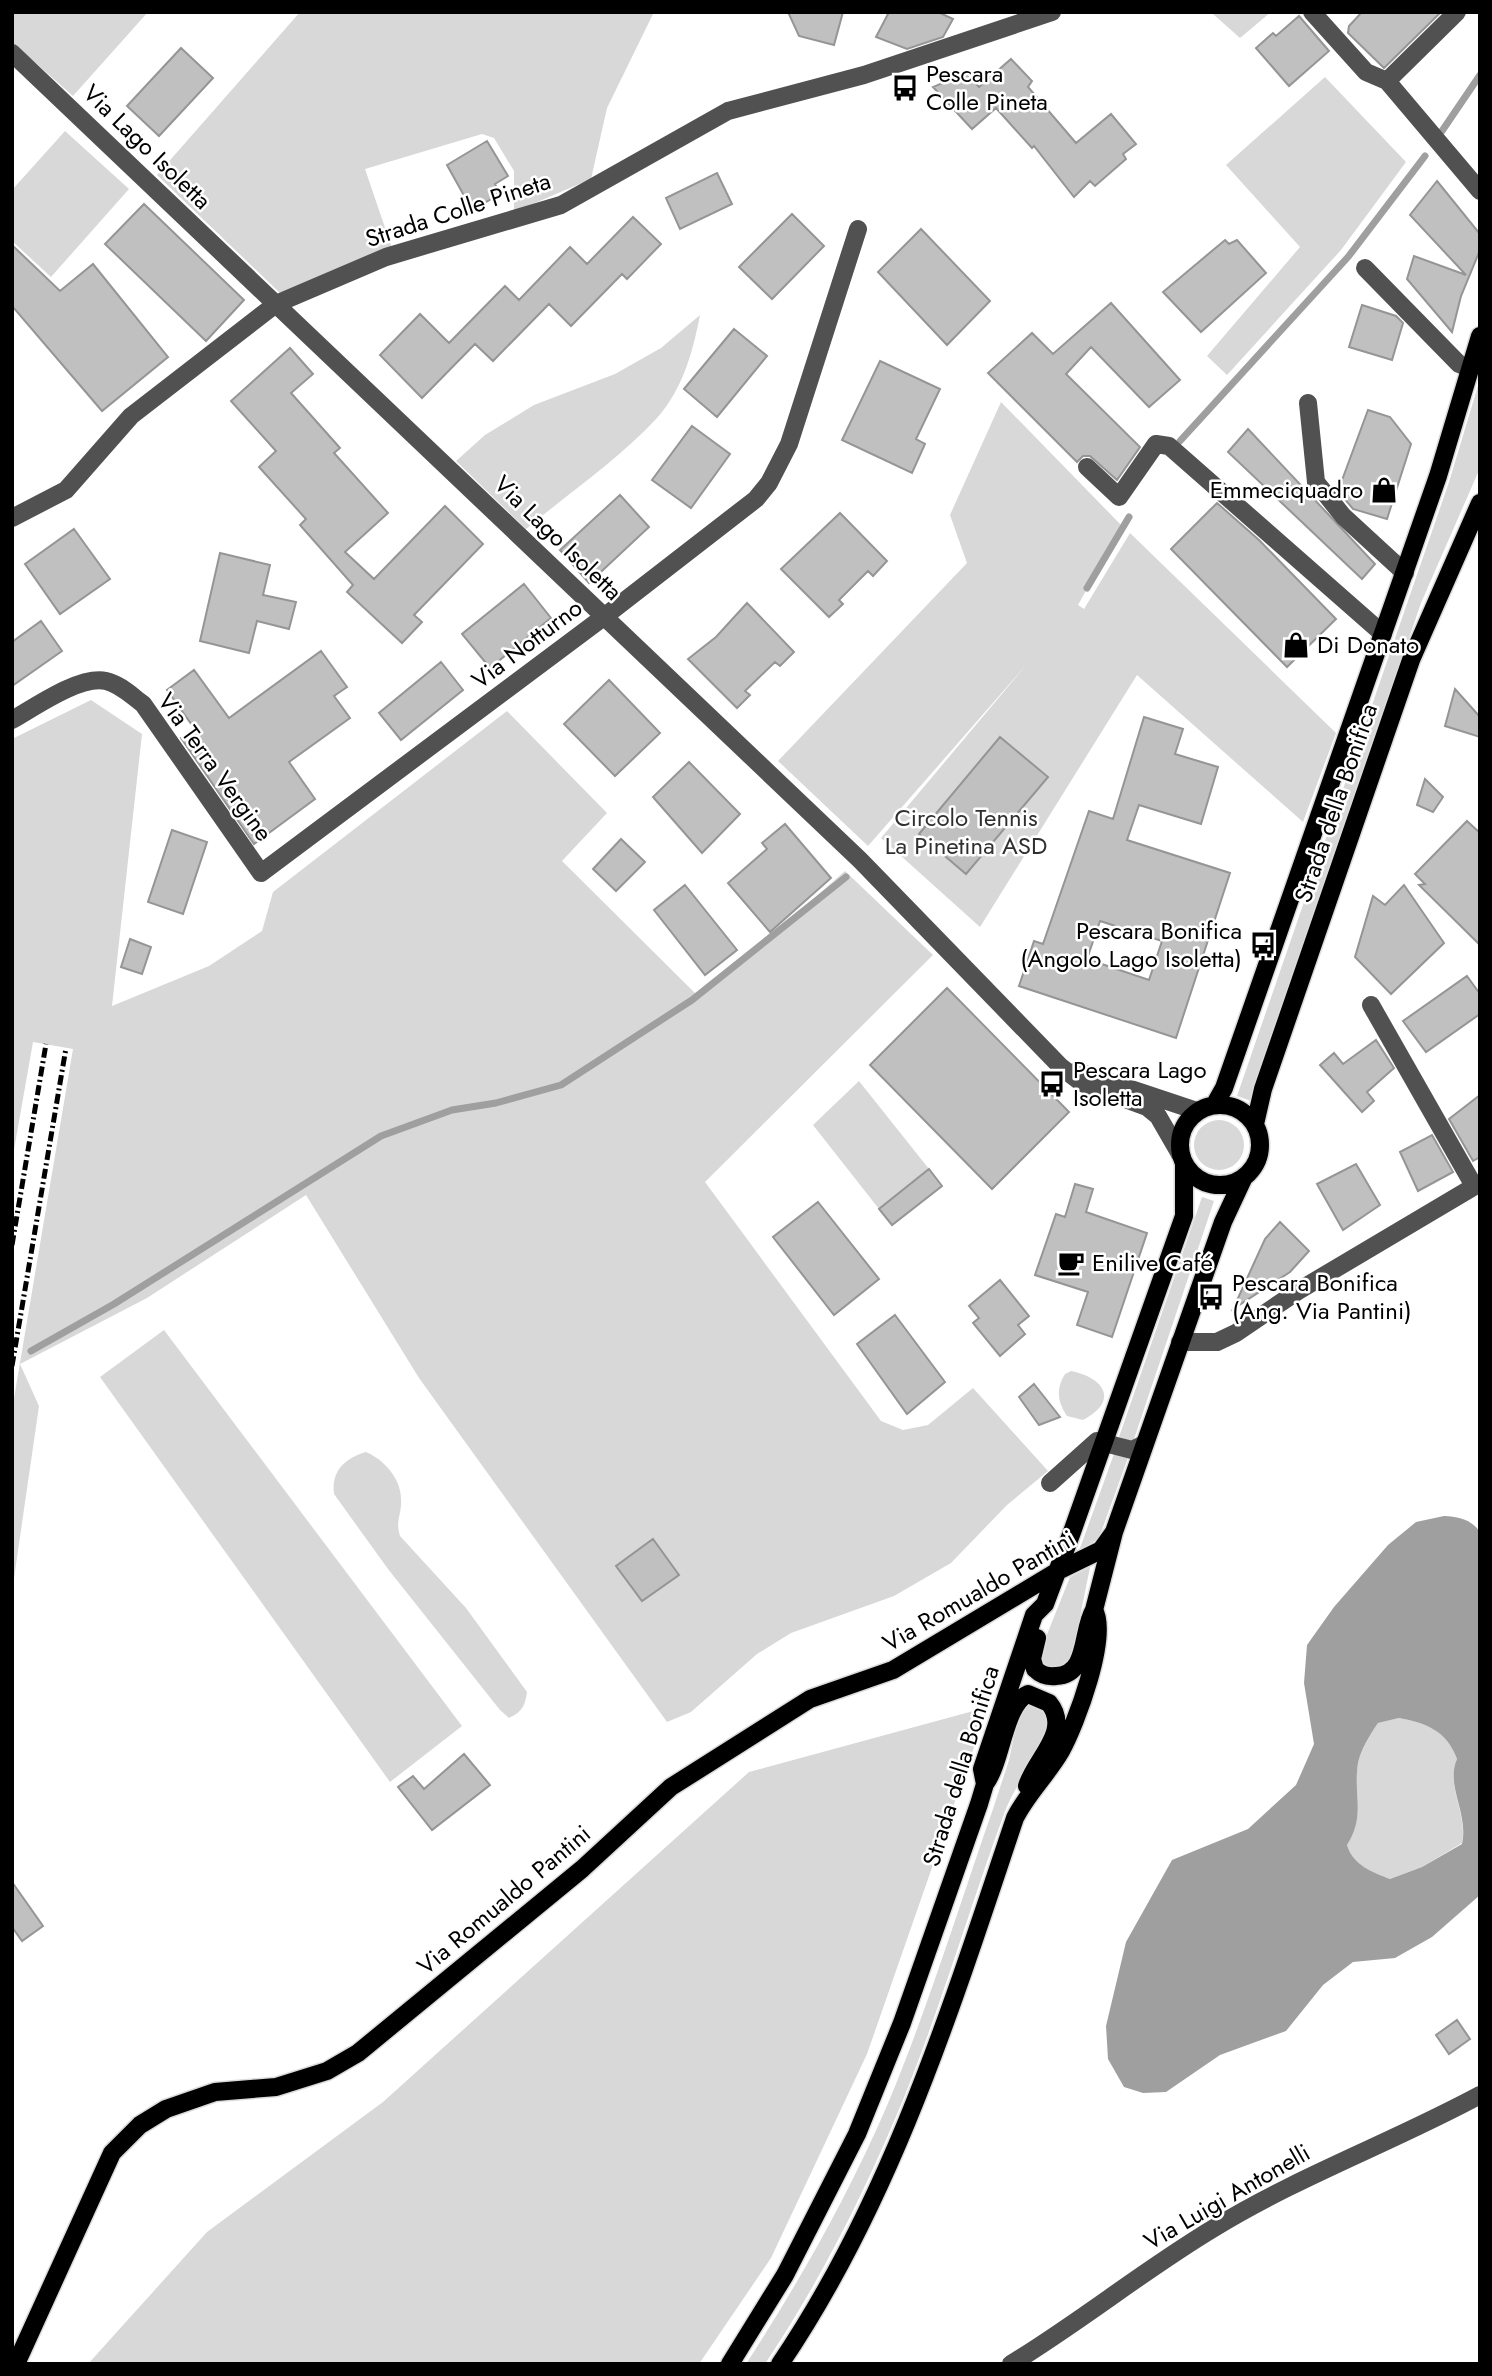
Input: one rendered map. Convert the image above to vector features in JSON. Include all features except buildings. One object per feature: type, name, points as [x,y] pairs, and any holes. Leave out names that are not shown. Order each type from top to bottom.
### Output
[{"type":"main road","points":[[1474,367],[1480,336]]},
{"type":"main road","name":"Strada della Bonifica","points":[[1215,1104],[1224,1088],[1287,913],[1474,367]]},
{"type":"main road","name":"Strada della Bonifica","points":[[1255,1125],[1263,1089],[1411,660],[1480,503]]},
{"type":"main road","points":[[1045,1604],[1032,1658],[1039,1673],[1051,1676],[1067,1674],[1078,1663],[1114,1532],[1223,1222],[1244,1177],[1259,1153],[1255,1125],[1242,1111],[1215,1104],[1197,1111],[1182,1129],[1182,1159],[1197,1179],[1216,1185],[1244,1177]]},
{"type":"main road","name":"Strada della Bonifica","points":[[730,2364],[785,2275],[857,2134],[906,2011],[985,1784],[982,1769],[1034,1615],[1045,1604],[1058,1571],[1184,1216],[1182,1159]]},
{"type":"main road","name":"Via Romualdo Pantini","points":[[16,2364],[112,2153],[141,2125],[166,2109],[215,2092],[276,2087],[327,2071],[358,2053],[582,1869],[671,1787],[810,1699],[893,1670],[1058,1571],[1101,1550],[1114,1532]]},
{"type":"main road","points":[[1024,1800],[1039,1786],[1069,1731],[1097,1650],[1099,1619],[1094,1610]]},
{"type":"main road","points":[[780,2364],[824,2291],[902,2133],[931,2062],[1014,1818],[1024,1800],[1028,1781],[1050,1743],[1057,1721],[1053,1707],[1037,1696],[1028,1694],[1017,1702],[995,1772],[985,1784]]},
{"type":"street","name":"Strada Colle Pineta","points":[[12,518],[66,490],[131,416],[276,304],[386,257],[561,205],[728,111],[877,71],[1052,12]]},
{"type":"street","points":[[1312,12],[1366,72],[1387,81],[1480,191]]},
{"type":"street","points":[[1387,81],[1457,12]]},
{"type":"street","name":"Via Lago Isoletta","points":[[12,53],[860,860],[1061,1067],[1082,1083],[1147,1107],[1158,1116],[1182,1159]]},
{"type":"street","name":"Via Notturno","points":[[261,873],[605,617],[742,510],[769,483],[789,444],[858,229]]},
{"type":"street","points":[[1365,268],[1459,364],[1474,367]]},
{"type":"street","points":[[1308,403],[1316,482],[1343,516],[1405,573]]},
{"type":"street","points":[[1087,467],[1119,497],[1156,444],[1169,446],[1383,634]]},
{"type":"street","name":"Via Terra Vergine","points":[[12,720],[75,686],[104,680],[117,685],[143,704],[261,873]]},
{"type":"street","points":[[1180,1342],[1217,1342],[1236,1333],[1298,1291],[1477,1185],[1371,1005]]},
{"type":"street","points":[[1061,1067],[1115,1082],[1197,1111]]},
{"type":"street","points":[[1050,1483],[1093,1443],[1105,1441],[1132,1450],[1144,1444]]},
{"type":"street","name":"Via Luigi Antonelli","points":[[1010,2364],[1214,2228],[1294,2182],[1435,2119],[1480,2095]]},
{"type":"green space","points":[[12,12],[148,12],[73,96],[12,42]]},
{"type":"green space","points":[[300,12],[654,12],[607,108],[591,179],[514,212],[514,171],[494,138],[482,134],[365,169],[393,251],[280,293],[157,175]]},
{"type":"green space","points":[[1271,12],[1240,38],[1213,14]]},
{"type":"green space","points":[[1325,77],[1406,162],[1341,250],[1227,375],[1207,356],[1300,247],[1226,165]]},
{"type":"green space","points":[[65,131],[129,189],[51,277],[12,241],[12,190]]},
{"type":"green space","points":[[700,315],[690,356],[674,395],[666,407],[610,462],[526,529],[456,461],[485,435],[534,405],[615,374],[661,348]]},
{"type":"green space","points":[[1480,379],[1480,468],[1421,603],[1251,1101],[1237,1096],[1449,482]]},
{"type":"green space","name":"Circolo Tennis La Pinetina ASD","points":[[1001,402],[1122,526],[1078,605],[1084,609],[1130,533],[1336,733],[1303,822],[1137,675],[980,927],[881,838],[1027,664],[868,846],[778,761],[967,563],[950,515]]},
{"type":"green space","points":[[91,700],[142,734],[112,1006],[209,966],[262,931],[273,892],[507,711],[607,813],[562,861],[700,998],[845,871],[933,955],[705,1182],[881,1421],[903,1430],[928,1425],[973,1388],[1048,1471],[1007,1505],[951,1563],[894,1596],[791,1633],[757,1654],[691,1712],[667,1722],[419,1378],[306,1195],[147,1298],[20,1364],[39,1406],[12,1592],[12,1410],[73,1049],[33,1042],[12,1161],[12,739]]},
{"type":"green space","points":[[859,1081],[929,1169],[879,1209],[813,1125]]},
{"type":"green space","points":[[1219,1120],[1237,1127],[1244,1145],[1237,1163],[1219,1170],[1201,1163],[1194,1145],[1201,1127]]},
{"type":"green space","points":[[1202,1197],[1214,1201],[1133,1442],[1119,1437]]},
{"type":"green space","points":[[164,1330],[462,1726],[390,1782],[100,1377]]},
{"type":"green space","points":[[1071,1371],[1092,1379],[1103,1391],[1101,1405],[1083,1420],[1067,1416],[1061,1406],[1059,1390],[1062,1379]]},
{"type":"green space","points":[[1115,1451],[1129,1455],[1099,1538],[1079,1551]]},
{"type":"green space","points":[[366,1452],[385,1464],[398,1484],[401,1499],[398,1526],[400,1536],[466,1608],[527,1692],[522,1708],[513,1716],[509,1718],[500,1710],[388,1569],[334,1494],[337,1472],[346,1462]]},
{"type":"green space","points":[[1090,1567],[1072,1657],[1059,1667],[1046,1667],[1041,1662],[1040,1652],[1070,1577]]},
{"type":"green space","points":[[1027,1705],[1041,1705],[1048,1718],[1041,1743],[1004,1814],[931,2025],[890,2130],[842,2233],[786,2332],[765,2364],[746,2364],[821,2239],[886,2108],[929,1997],[993,1809],[1009,1760],[1019,1713]]},
{"type":"green space","points":[[988,1707],[867,2054],[771,2258],[699,2364],[88,2364],[207,2232],[383,2102],[749,1772]]},
{"type":"green space","points":[[1399,1718],[1434,1730],[1448,1741],[1453,1749],[1457,1759],[1454,1769],[1455,1789],[1463,1832],[1462,1843],[1422,1867],[1390,1879],[1358,1863],[1347,1845],[1358,1814],[1357,1774],[1361,1753],[1378,1723]]},
{"type":"shaded area","points":[[1444,1516],[1455,1517],[1469,1521],[1480,1532],[1480,1895],[1432,1937],[1395,1958],[1353,1962],[1323,1985],[1286,2031],[1220,2055],[1166,2092],[1143,2093],[1124,2087],[1108,2059],[1106,2026],[1126,1942],[1172,1860],[1248,1829],[1296,1785],[1314,1744],[1304,1683],[1307,1645],[1334,1607],[1388,1545],[1416,1522]],"holes":[[[1399,1718],[1434,1730],[1448,1741],[1453,1749],[1457,1759],[1454,1779],[1462,1822],[1462,1844],[1422,1867],[1390,1879],[1358,1863],[1347,1845],[1358,1815],[1358,1763],[1364,1747],[1378,1723]]]},
{"type":"waterway","points":[[1442,131],[1480,75]]},
{"type":"waterway","points":[[1180,441],[1348,257],[1425,156]]},
{"type":"waterway","points":[[1087,588],[1129,517]]},
{"type":"waterway","points":[[31,1351],[114,1304],[381,1136],[452,1110],[496,1103],[561,1085],[692,1000],[846,877]]},
{"type":"railway","points":[[12,1245],[46,1044]]},
{"type":"railway","points":[[12,1366],[66,1048]]},
{"type":"place","name":"Pescara Colle Pineta","points":[[905,88]]},
{"type":"place","name":"Emmeciquadro","points":[[1384,490]]},
{"type":"place","name":"Di Donato","points":[[1296,645]]},
{"type":"place","name":"Pescara Bonifica (Angolo Lago Isoletta)","points":[[1263,945]]},
{"type":"place","name":"Pescara Lago Isoletta","points":[[1052,1084]]},
{"type":"place","name":"Enilive Café","points":[[1071,1263]]},
{"type":"place","name":"Pescara Bonifica (Ang. Via Pantini)","points":[[1211,1297]]}]
